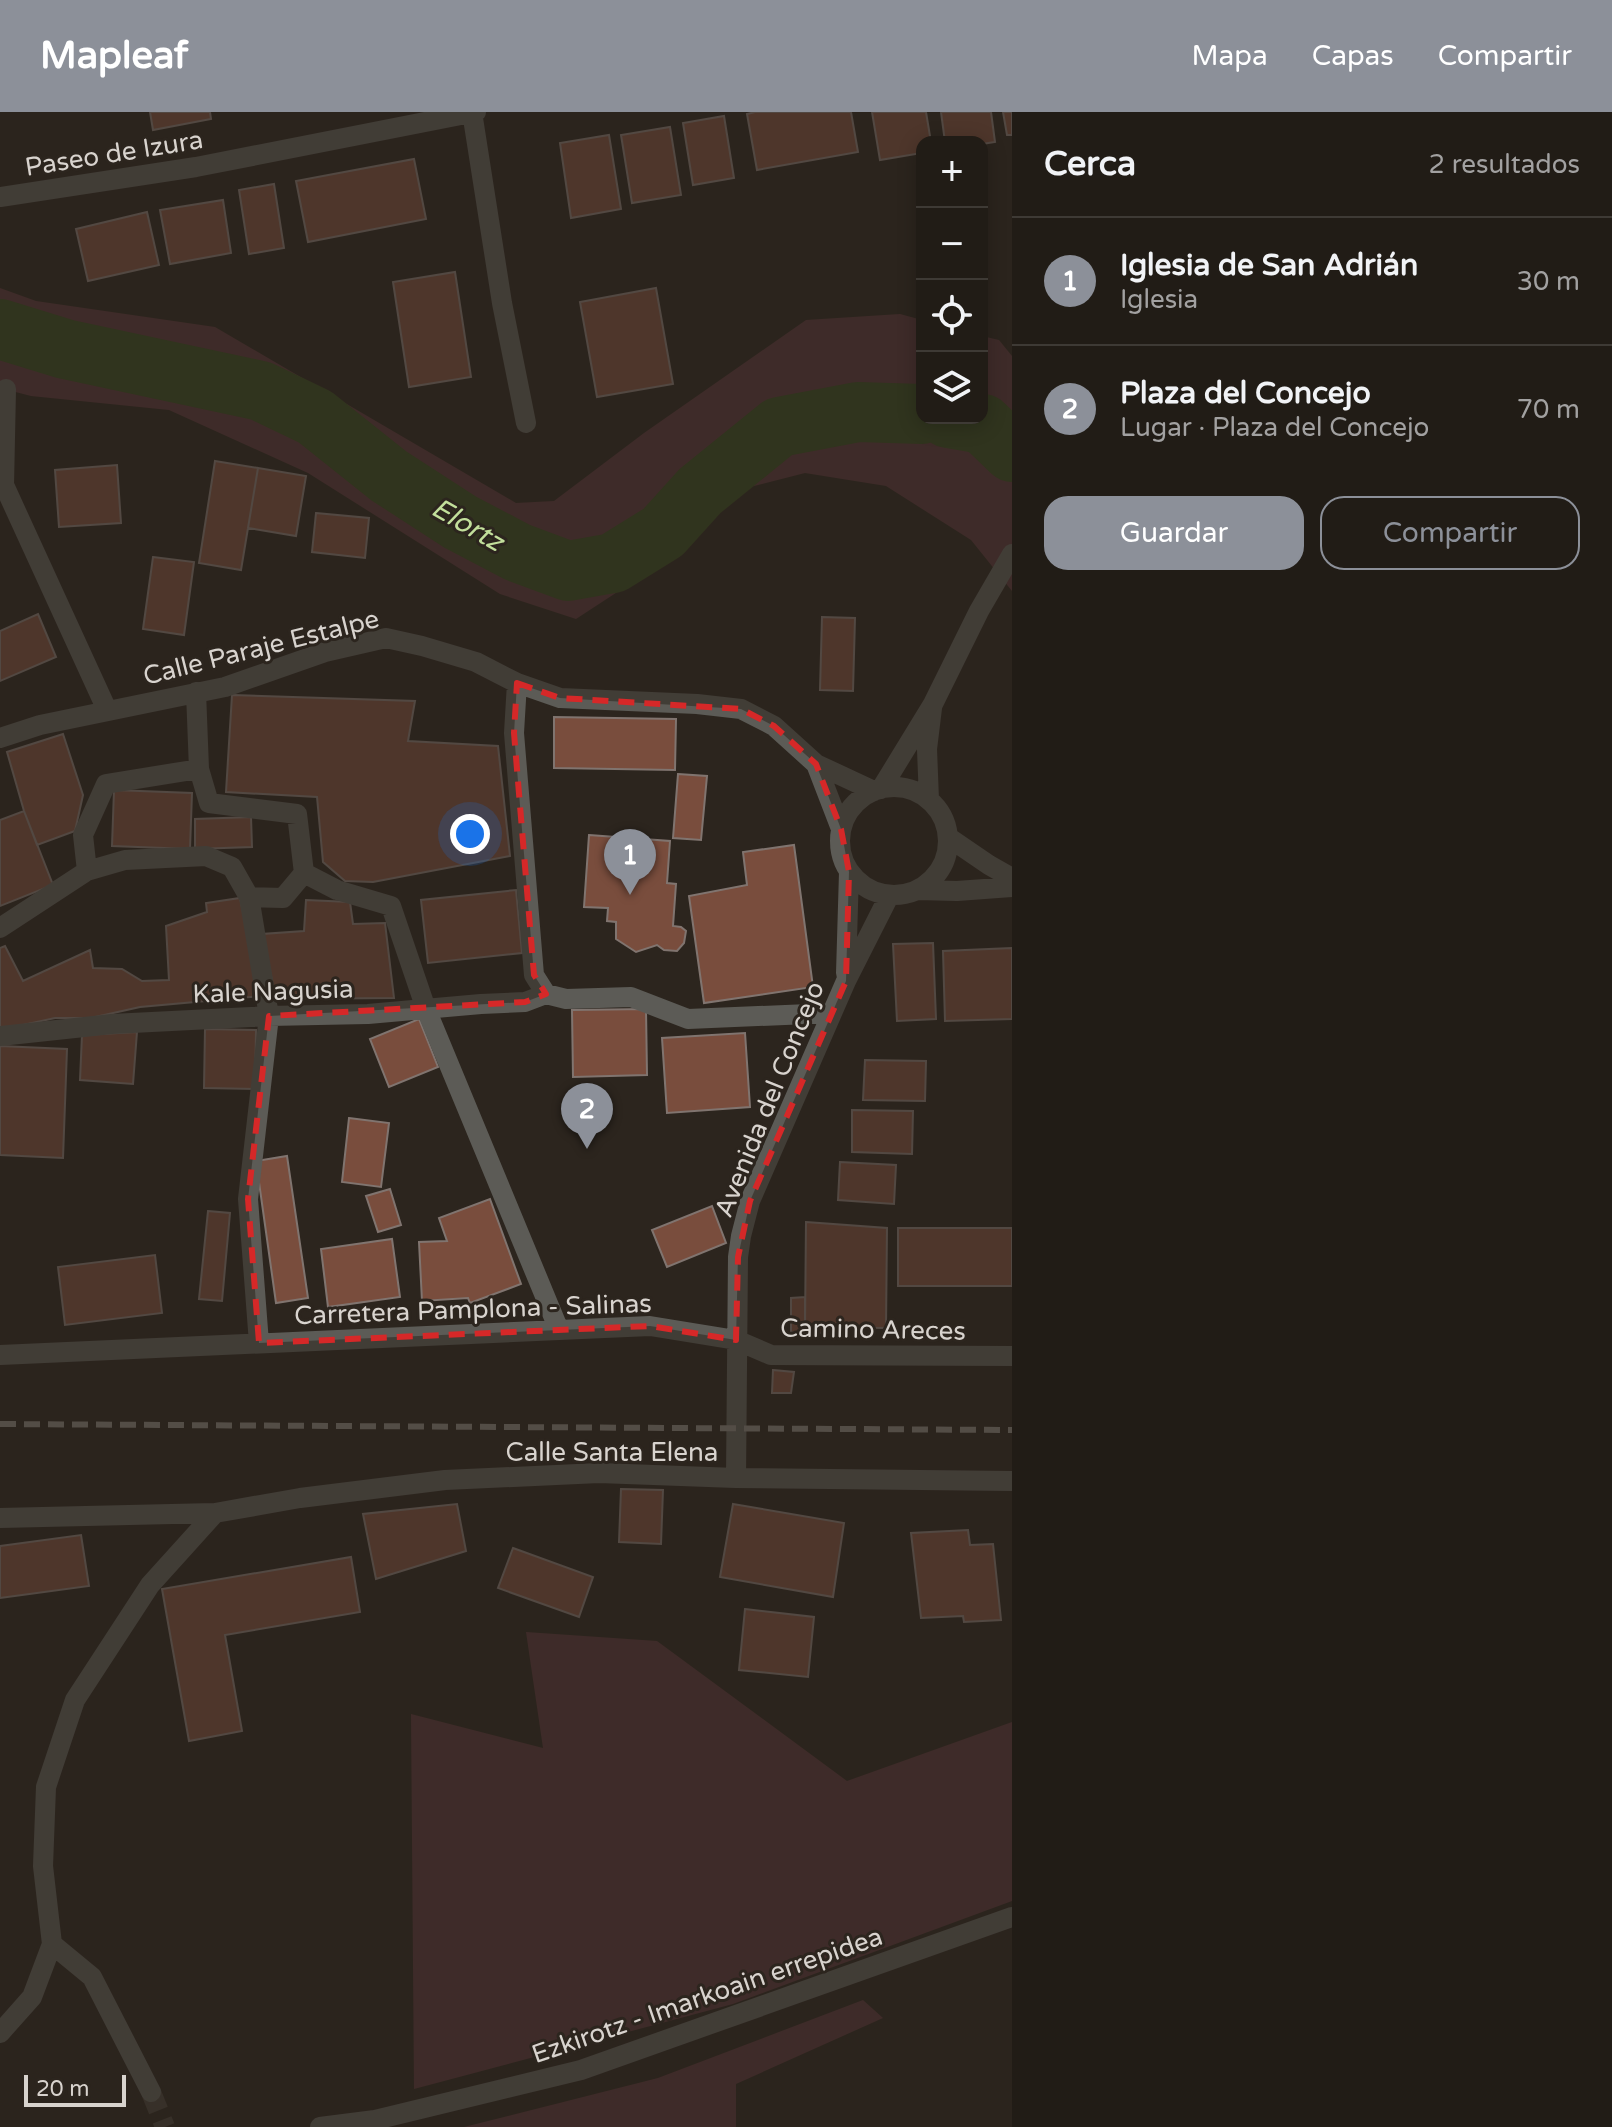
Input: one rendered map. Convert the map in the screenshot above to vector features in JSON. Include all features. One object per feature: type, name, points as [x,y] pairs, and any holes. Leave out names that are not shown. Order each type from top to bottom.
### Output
[{"type":"street","name":"Paseo de Izura","points":[[0,197],[196,167],[473,112]]},
{"type":"street","points":[[473,112],[502,303],[526,423]]},
{"type":"street","points":[[6,389],[4,485],[107,710]]},
{"type":"street","points":[[878,790],[933,704],[979,611],[1012,554]]},
{"type":"street","name":"Calle Paraje Estalpe","points":[[0,738],[40,725],[225,687],[325,652],[386,638],[476,662],[517,683],[560,698],[741,709],[774,726],[816,764]]},
{"type":"street","points":[[517,683],[514,733],[534,975],[546,994]]},
{"type":"street","points":[[0,928],[87,871],[125,860],[206,856],[232,867],[249,897],[283,898],[304,873],[297,814],[209,803],[199,769],[196,692]]},
{"type":"street","points":[[929,800],[927,749],[933,704]]},
{"type":"street","points":[[816,764],[878,790]]},
{"type":"street","points":[[816,764],[841,829]]},
{"type":"street","points":[[87,871],[83,835],[106,784],[199,769]]},
{"type":"street","points":[[906,788],[929,800],[942,816],[948,837],[947,853],[932,881],[918,890],[889,896],[859,883],[849,872],[840,844],[841,829],[853,806],[878,790],[906,788]]},
{"type":"street","points":[[948,837],[1012,878]]},
{"type":"street","name":"Avenida del Concejo","points":[[846,981],[849,872]]},
{"type":"street","points":[[304,873],[337,890],[391,906],[426,1009],[559,1330]]},
{"type":"street","points":[[918,890],[1012,887]]},
{"type":"street","name":"Avenida del Concejo","points":[[736,1478],[738,1257],[750,1201],[846,981],[889,896]]},
{"type":"street","name":"Carretera Pamplona - Salinas","points":[[249,897],[269,1016],[248,1199],[259,1343]]},
{"type":"street","name":"Kale Nagusia","points":[[0,1036],[112,1024],[368,1014],[525,1002],[546,994],[566,999],[631,997],[688,1019],[832,1013]]},
{"type":"street","name":"Carretera Pamplona - Salinas","points":[[0,1355],[650,1326],[736,1340]]},
{"type":"street","name":"Camino Areces","points":[[736,1340],[771,1355],[1012,1356]]},
{"type":"street","name":"Calle Santa Elena","points":[[0,1518],[215,1513],[300,1498],[445,1480],[599,1473],[1012,1481]]},
{"type":"street","points":[[0,2033],[32,1997],[52,1944],[43,1866],[46,1787],[75,1700],[150,1585],[215,1513]]},
{"type":"street","name":"Ezkirotz - Imarkoain errepidea","points":[[320,2127],[375,2120],[581,2070],[1012,1917]]},
{"type":"street","points":[[52,1944],[92,1977],[151,2092]]},
{"type":"highlighted area","points":[[517,683],[560,698],[741,709],[774,726],[816,764],[841,829],[849,872],[846,981],[750,1201],[738,1257],[736,1340],[650,1326],[259,1343],[248,1199],[269,1016],[525,1002],[546,994],[534,975],[514,733]]},
{"type":"shaded area","points":[[0,288],[36,301],[215,327],[516,503],[554,501],[644,433],[806,320],[900,314],[916,318],[916,424],[988,424],[988,337],[999,340],[1012,356],[1012,591],[971,540],[886,486],[805,473],[746,488],[674,555],[576,619],[500,594],[308,473],[169,410],[31,396],[0,388]]},
{"type":"shaded area","points":[[526,1632],[657,1641],[847,1781],[1012,1722],[1012,1901],[733,2004],[414,2089],[411,1714],[543,1748]]},
{"type":"shaded area","points":[[863,2000],[883,2018],[736,2084],[736,2127],[464,2127],[658,2078]]},
{"type":"building","points":[[150,112],[210,112],[211,119],[153,130]]},
{"type":"building","points":[[851,112],[858,152],[757,170],[747,114]]},
{"type":"building","points":[[872,112],[926,112],[930,136],[916,136],[916,154],[880,160]]},
{"type":"building","points":[[941,112],[991,112],[995,142],[988,143],[988,136],[944,136]]},
{"type":"building","points":[[1003,112],[1012,112],[1012,135],[1007,135]]},
{"type":"building","points":[[724,116],[734,178],[693,185],[683,123]]},
{"type":"building","points":[[670,127],[681,195],[632,203],[621,135]]},
{"type":"building","points":[[609,135],[621,209],[571,218],[560,143]]},
{"type":"building","points":[[414,159],[426,219],[308,242],[296,181]]},
{"type":"building","points":[[274,184],[284,248],[249,254],[239,190]]},
{"type":"building","points":[[223,200],[231,253],[170,264],[160,210]]},
{"type":"building","points":[[147,212],[159,265],[88,281],[76,229]]},
{"type":"building","points":[[455,272],[471,377],[409,387],[393,282]]},
{"type":"building","points":[[656,288],[673,384],[597,397],[580,302]]},
{"type":"building","points":[[215,461],[258,468],[241,570],[199,563]]},
{"type":"building","points":[[117,465],[121,523],[59,527],[55,470]]},
{"type":"building","points":[[258,468],[306,476],[296,536],[248,528]]},
{"type":"building","points":[[316,513],[369,518],[365,558],[312,552]]},
{"type":"building","points":[[153,557],[194,562],[184,635],[143,629]]},
{"type":"building","points":[[38,614],[56,657],[0,681],[0,631]]},
{"type":"building","points":[[822,617],[855,618],[853,691],[820,690]]},
{"type":"building","points":[[232,695],[415,701],[408,741],[498,746],[510,856],[373,882],[345,881],[323,862],[317,797],[226,792]]},
{"type":"building","points":[[554,717],[676,719],[675,770],[554,768]]},
{"type":"building","points":[[63,734],[83,795],[75,831],[37,845],[7,752]]},
{"type":"building","points":[[678,774],[707,776],[701,840],[673,838]]},
{"type":"building","points":[[114,790],[192,793],[190,849],[112,846]]},
{"type":"building","points":[[24,811],[53,885],[0,906],[0,820]]},
{"type":"building","points":[[251,817],[252,847],[195,849],[195,819]]},
{"type":"building","points":[[589,835],[670,841],[667,883],[676,884],[673,926],[686,931],[684,943],[677,951],[664,950],[657,945],[636,952],[616,939],[616,922],[607,921],[608,908],[584,907]]},
{"type":"building","points":[[794,845],[813,987],[704,1003],[689,896],[747,885],[743,852]]},
{"type":"building","points":[[516,890],[522,953],[428,963],[421,900]]},
{"type":"building","points":[[240,898],[261,996],[140,1007],[91,1018],[55,1018],[0,1030],[0,948],[5,946],[23,981],[90,950],[93,968],[122,969],[142,981],[169,980],[166,926],[207,912],[206,903]]},
{"type":"building","points":[[306,900],[350,902],[353,924],[385,923],[394,998],[276,999],[262,934],[304,931]]},
{"type":"building","points":[[933,943],[936,1019],[897,1021],[893,944]]},
{"type":"building","points":[[1012,948],[1012,1019],[945,1021],[943,951]]},
{"type":"building","points":[[646,1009],[647,1075],[573,1077],[572,1010]]},
{"type":"building","points":[[419,1019],[438,1067],[389,1087],[370,1039]]},
{"type":"building","points":[[205,1029],[256,1030],[255,1089],[204,1088]]},
{"type":"building","points":[[137,1032],[133,1084],[80,1080],[82,1035]]},
{"type":"building","points":[[745,1033],[750,1107],[667,1113],[662,1038]]},
{"type":"building","points":[[0,1046],[67,1049],[63,1158],[0,1155]]},
{"type":"building","points":[[865,1060],[926,1061],[925,1101],[863,1100]]},
{"type":"building","points":[[852,1110],[913,1111],[912,1154],[852,1152]]},
{"type":"building","points":[[349,1118],[389,1123],[381,1187],[342,1182]]},
{"type":"building","points":[[287,1156],[308,1298],[276,1303],[256,1161]]},
{"type":"building","points":[[840,1162],[896,1165],[894,1204],[838,1200]]},
{"type":"building","points":[[390,1189],[401,1225],[378,1232],[366,1196]]},
{"type":"building","points":[[490,1199],[521,1284],[470,1303],[468,1298],[422,1301],[419,1242],[447,1241],[439,1218]]},
{"type":"building","points":[[712,1206],[726,1243],[667,1267],[652,1230]]},
{"type":"building","points":[[208,1211],[230,1213],[222,1301],[199,1299]]},
{"type":"building","points":[[806,1222],[887,1228],[886,1328],[805,1327]]},
{"type":"building","points":[[898,1228],[1012,1228],[1012,1286],[898,1286]]},
{"type":"building","points":[[392,1239],[400,1297],[328,1307],[321,1249]]},
{"type":"building","points":[[155,1255],[162,1313],[65,1325],[58,1267]]},
{"type":"building","points":[[805,1297],[805,1327],[824,1327],[824,1333],[791,1332],[791,1298]]},
{"type":"building","points":[[773,1370],[794,1372],[791,1393],[772,1393]]},
{"type":"building","points":[[621,1489],[663,1490],[661,1544],[619,1542]]},
{"type":"building","points":[[457,1504],[466,1551],[376,1579],[363,1514]]},
{"type":"building","points":[[733,1504],[844,1523],[833,1597],[720,1577]]},
{"type":"building","points":[[968,1530],[970,1545],[993,1544],[1001,1620],[964,1622],[963,1616],[921,1618],[911,1533]]},
{"type":"building","points":[[81,1535],[89,1586],[0,1598],[0,1546]]},
{"type":"building","points":[[513,1548],[593,1577],[579,1617],[498,1588]]},
{"type":"building","points":[[351,1557],[360,1612],[225,1635],[242,1731],[189,1741],[162,1589]]},
{"type":"building","points":[[745,1609],[814,1617],[808,1677],[739,1670]]},
{"type":"waterway","name":"Elortz","points":[[0,329],[65,349],[261,391],[315,417],[389,476],[460,522],[517,552],[568,571],[613,563],[663,532],[700,491],[779,427],[858,412],[916,414]]},
{"type":"waterway","name":"Elortz","points":[[983,424],[1012,452]]},
{"type":"tunnel","points":[[151,2092],[165,2127]]},
{"type":"railway","points":[[0,1424],[1012,1430]]},
{"type":"place","name":"Iglesia de San Adrián","points":[[630,895]]},
{"type":"place","name":"Plaza del Concejo","points":[[587,1149]]}]
